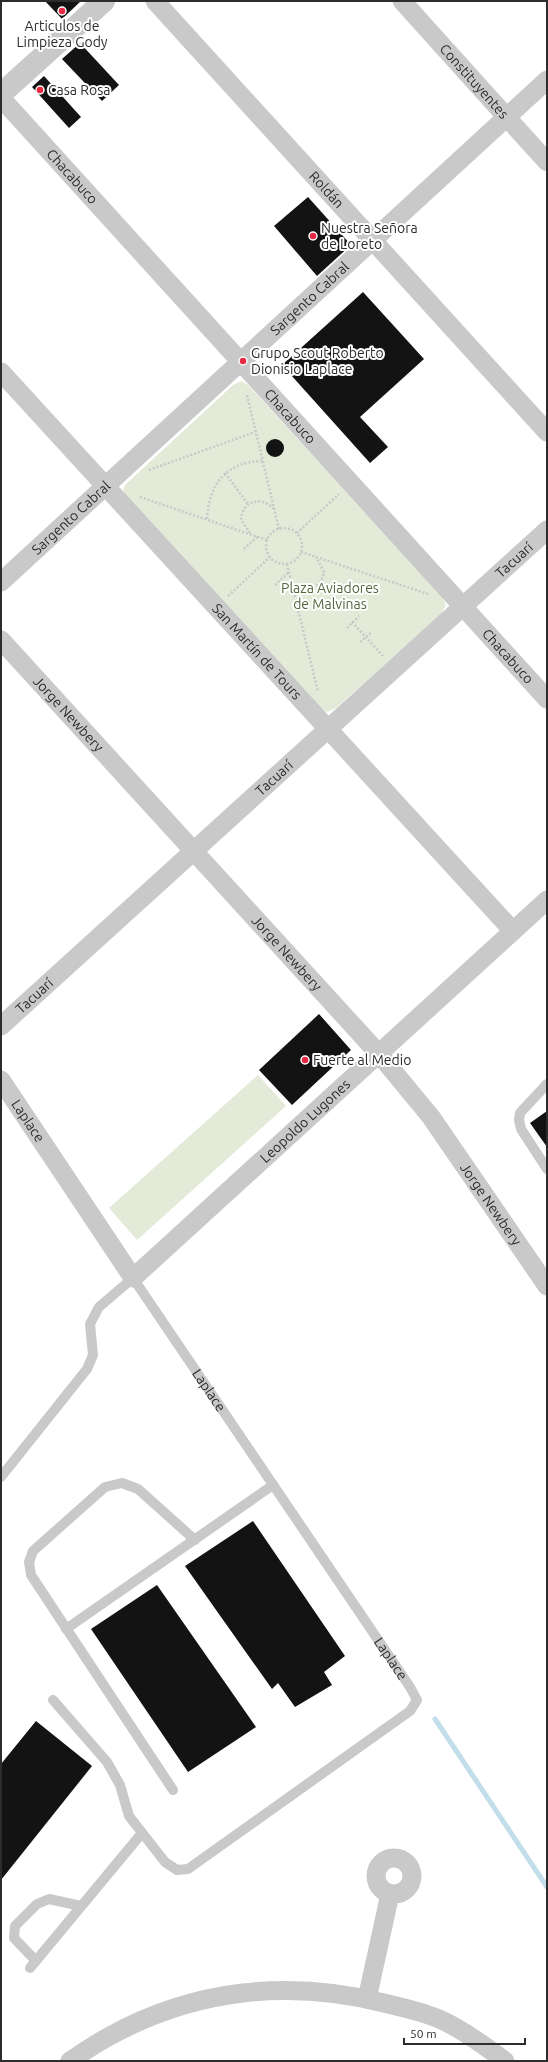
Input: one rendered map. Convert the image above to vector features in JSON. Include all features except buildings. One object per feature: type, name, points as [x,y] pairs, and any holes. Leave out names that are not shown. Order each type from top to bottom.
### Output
[{"type":"street","points":[[1,94],[104,1]]},
{"type":"street","name":"Roldán","points":[[155,1],[547,432]]},
{"type":"street","name":"Constituyentes","points":[[402,1],[547,162]]},
{"type":"street","name":"Sargento Cabral","points":[[1,582],[547,80]]},
{"type":"street","name":"Chacabuco","points":[[1,98],[547,698]]},
{"type":"street","name":"San Martín de Tours","points":[[1,372],[513,931]]},
{"type":"street","name":"Tacuarí","points":[[1,1026],[547,530]]},
{"type":"street","name":"Jorge Newbery","points":[[1,640],[378,1054],[431,1117],[547,1286]]},
{"type":"street","name":"Leopoldo Lugones","points":[[133,1278],[547,900]]},
{"type":"street","name":"Laplace","points":[[1,1080],[133,1278]]},
{"type":"street","points":[[367,1999],[390,1894]]},
{"type":"street","points":[[70,2061],[108,2036],[149,2017],[199,2000],[257,1990],[285,1989],[367,1999],[423,2013],[454,2026],[505,2061]]},
{"type":"lane","points":[[547,1084],[520,1113],[519,1120],[521,1129],[547,1169]]},
{"type":"lane","points":[[1,1476],[87,1369],[93,1354],[90,1324],[99,1307],[133,1278]]},
{"type":"lane","name":"Laplace","points":[[133,1278],[410,1687],[417,1700],[410,1711],[188,1869],[177,1870],[165,1862],[142,1833]]},
{"type":"lane","points":[[173,1790],[31,1575],[29,1562],[33,1551],[105,1487],[122,1483],[138,1489],[195,1540]]},
{"type":"lane","points":[[66,1629],[273,1485]]},
{"type":"lane","points":[[53,1700],[107,1762],[120,1785],[129,1816],[142,1833],[33,1964],[14,1938],[15,1926],[36,1904],[49,1899],[81,1906]]},
{"type":"path","points":[[246,394],[279,529]]},
{"type":"path","points":[[143,472],[255,432]]},
{"type":"path","points":[[207,519],[210,496],[218,481],[225,473],[244,463],[262,461]]},
{"type":"path","points":[[225,473],[248,504]]},
{"type":"path","points":[[297,533],[351,483]]},
{"type":"path","points":[[135,496],[267,540]]},
{"type":"path","points":[[251,534],[243,526],[241,520],[243,510],[248,504],[261,501],[274,509]]},
{"type":"path","points":[[279,529],[290,529],[297,533],[301,540],[301,552],[297,559],[287,564],[280,564],[270,557],[267,550],[267,540],[270,535],[279,529]]},
{"type":"path","points":[[244,549],[257,536]]},
{"type":"path","points":[[301,552],[434,596]]},
{"type":"path","points":[[216,607],[270,557]]},
{"type":"path","points":[[291,579],[303,589],[313,589],[318,586],[322,582],[324,572],[323,566],[316,557]]},
{"type":"path","points":[[287,564],[320,698]]},
{"type":"path","points":[[275,585],[289,572]]},
{"type":"path","points":[[347,628],[359,616]]},
{"type":"path","points":[[352,622],[394,668]]},
{"type":"path","points":[[360,642],[372,632]]},
{"type":"green space","name":"Plaza Aviadores de Malvinas","points":[[241,381],[248,385],[441,595],[446,605],[441,614],[336,708],[327,712],[320,709],[126,496],[123,489],[126,484],[233,385]]},
{"type":"green space","points":[[258,1075],[286,1106],[137,1240],[109,1208]]},
{"type":"waterway","points":[[435,1719],[547,1887]]},
{"type":"place","name":"Articulos de Limpieza Gody","points":[[62,11]]},
{"type":"place","name":"Casa Rosa","points":[[40,90]]},
{"type":"place","name":"Nuestra Señora de Loreto","points":[[313,236]]},
{"type":"place","name":"Grupo Scout Roberto Dionisio Laplace","points":[[243,361]]},
{"type":"place","name":"Fuerte al Medio","points":[[305,1060]]}]
